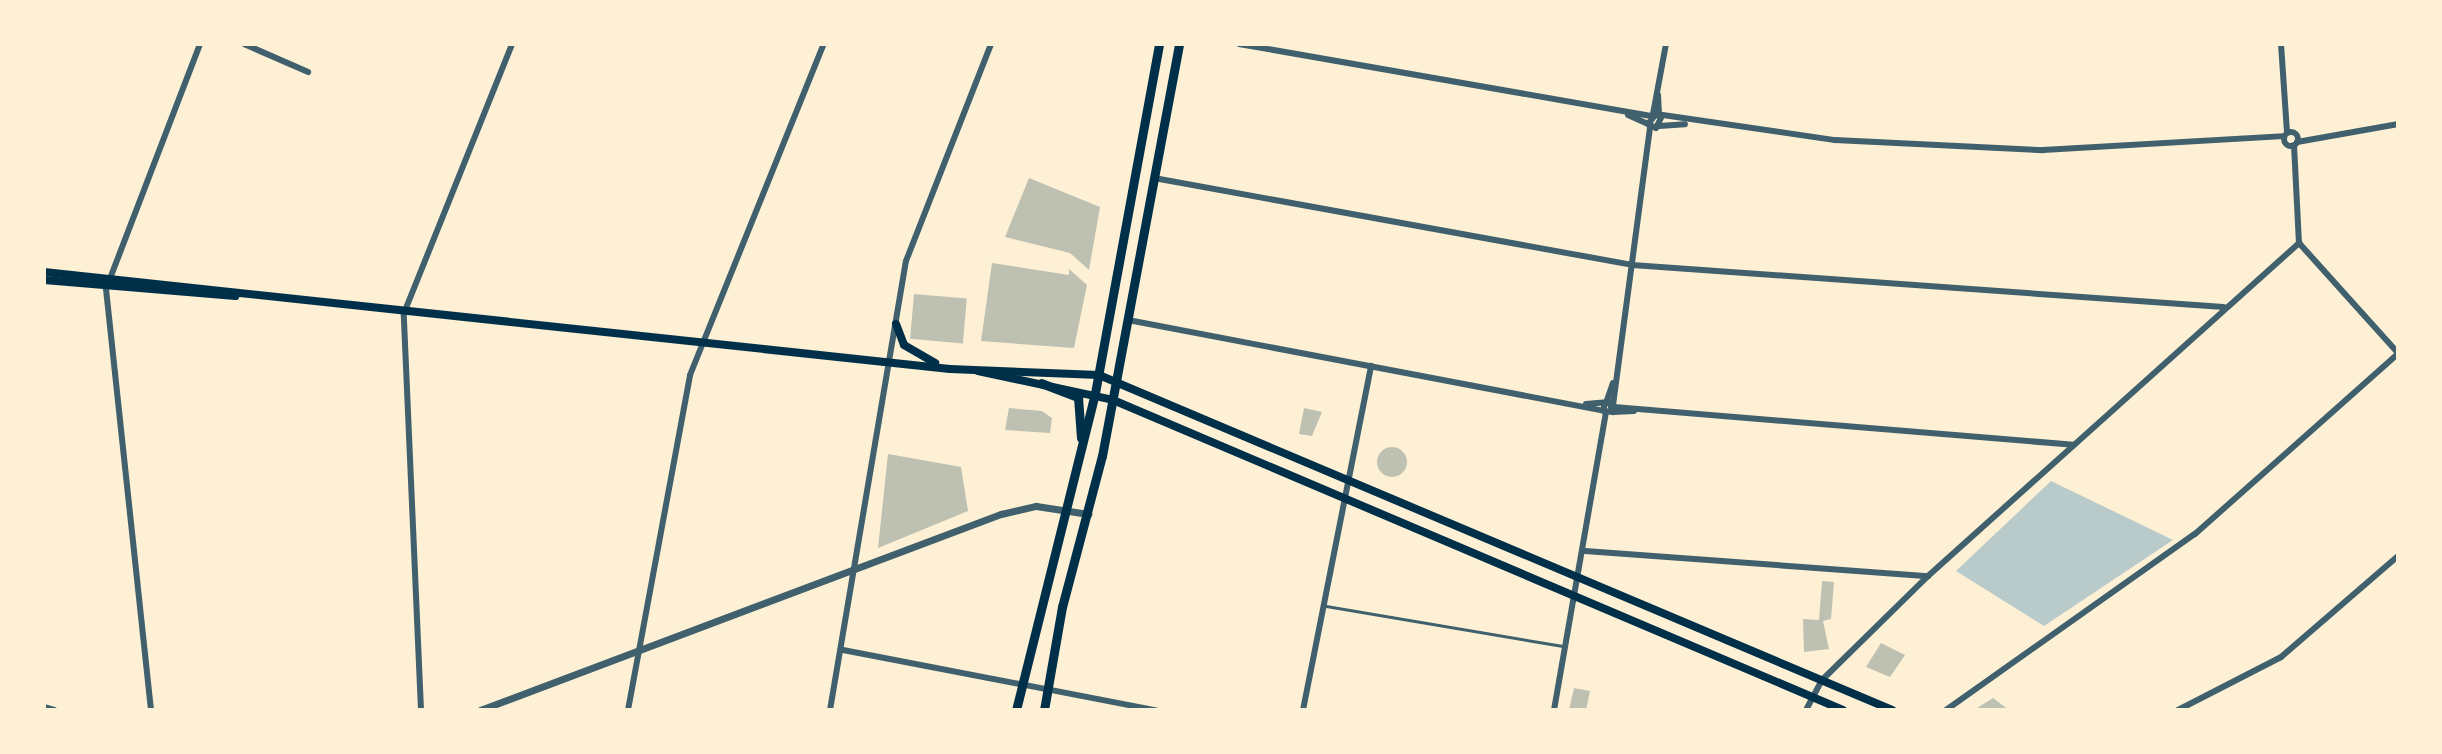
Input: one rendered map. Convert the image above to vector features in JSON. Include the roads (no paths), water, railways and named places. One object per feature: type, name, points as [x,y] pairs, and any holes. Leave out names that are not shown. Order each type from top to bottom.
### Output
[{"type":"main road","points":[[1016,710],[1099,375],[1159,44]]},
{"type":"main road","points":[[1044,710],[1113,400],[1179,44]]},
{"type":"main road","points":[[44,272],[106,284]]},
{"type":"main road","points":[[44,280],[235,296],[950,369],[1099,375],[1892,710]]},
{"type":"main road","points":[[896,324],[908,349],[950,369]]},
{"type":"main road","points":[[977,371],[1095,393],[1113,400],[1843,710]]},
{"type":"main road","points":[[1041,383],[1078,397],[1081,453]]},
{"type":"street","points":[[149,709],[106,284],[200,44]]},
{"type":"street","points":[[244,44],[308,72]]},
{"type":"street","points":[[421,710],[404,313],[512,44]]},
{"type":"street","points":[[628,710],[685,397],[703,342],[824,44]]},
{"type":"street","points":[[830,710],[843,650],[909,249],[991,44]]},
{"type":"street","points":[[1239,44],[1628,115],[1656,116],[1685,124]]},
{"type":"street","points":[[1554,710],[1609,409],[1666,44]]},
{"type":"street","points":[[1946,710],[2195,534],[2398,354],[2299,243],[2281,44]]},
{"type":"street","points":[[1628,115],[1653,126],[1685,124],[1907,146],[2043,150],[2291,139],[2398,124]]},
{"type":"street","points":[[1653,126],[1656,116]]},
{"type":"street","points":[[1154,178],[1632,265],[2224,307]]},
{"type":"street","points":[[1806,710],[1822,680],[1928,576],[2224,307],[2299,243]]},
{"type":"street","points":[[1128,320],[1609,409],[2073,445]]},
{"type":"street","points":[[1303,710],[1371,366]]},
{"type":"street","points":[[480,710],[856,572],[1001,514],[1067,509],[1088,514]]},
{"type":"street","points":[[1585,551],[1928,576]]},
{"type":"street","points":[[2178,710],[2281,657],[2398,556]]},
{"type":"street","points":[[843,650],[1022,687],[1156,710]]},
{"type":"street","points":[[44,707],[54,710]]},
{"type":"lane","points":[[1322,606],[1566,646]]}]
